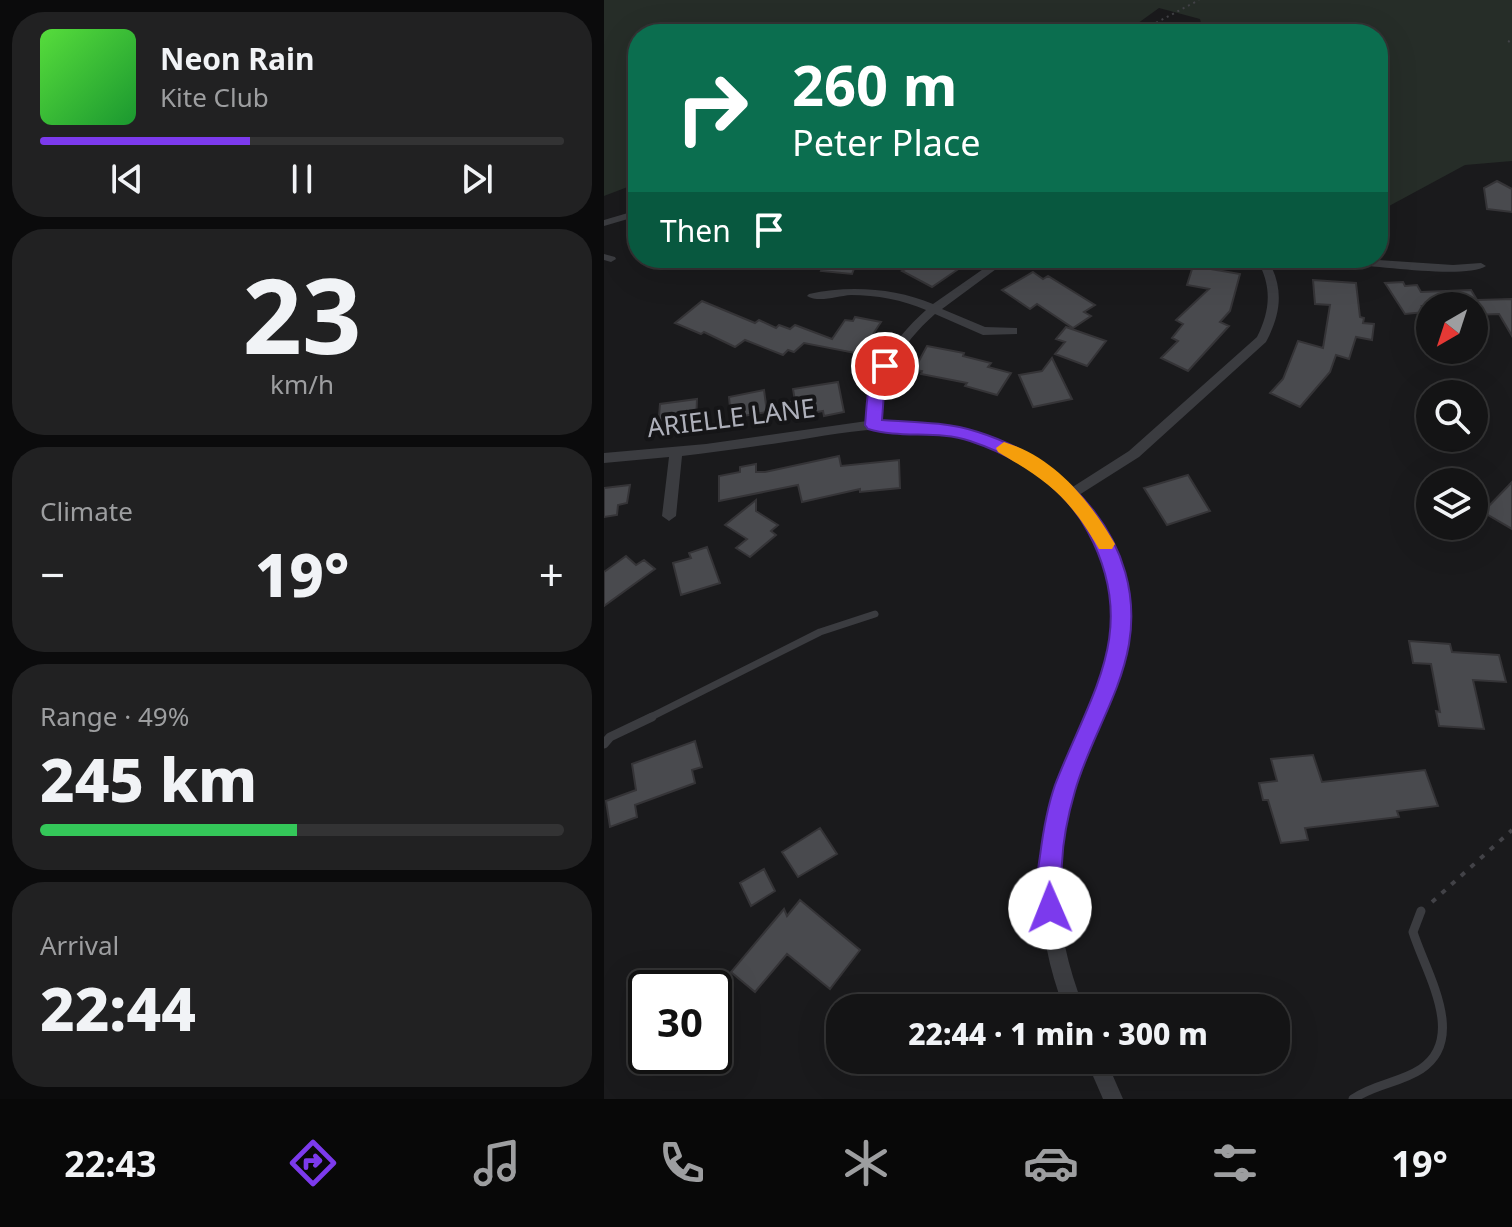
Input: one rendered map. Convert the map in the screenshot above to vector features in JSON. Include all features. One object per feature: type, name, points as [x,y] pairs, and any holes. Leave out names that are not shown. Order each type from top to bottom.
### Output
[{"type":"street","points":[[604,223],[628,216]]},
{"type":"street","points":[[1388,264],[1453,268],[1481,266]]},
{"type":"street","points":[[873,425],[876,393],[885,366],[901,341],[934,310],[992,268]]},
{"type":"street","points":[[1071,494],[1134,454],[1252,350],[1271,322],[1275,304],[1274,288],[1266,268]]},
{"type":"street","points":[[813,296],[880,293],[904,298],[983,331],[1013,331]]},
{"type":"street","name":"ARIELLE LANE","points":[[604,458],[676,453],[873,425],[916,426],[975,437],[1025,458],[1071,494],[1101,534],[1112,559],[1121,611],[1120,641],[1113,672],[1065,787],[1055,826],[1050,865],[1050,908],[1057,955],[1070,994]]},
{"type":"street","points":[[669,516],[676,453]]},
{"type":"street","points":[[1102,1074],[1113,1099]]},
{"type":"lane","points":[[604,744],[610,737],[748,671],[820,632],[875,614]]},
{"type":"lane","points":[[1353,1099],[1364,1089],[1422,1068],[1439,1047],[1444,1030],[1442,1012],[1413,932],[1421,911]]},
{"type":"path","points":[[1154,24],[1199,0]]},
{"type":"path","points":[[1421,911],[1512,830]]},
{"type":"shaded area","points":[[604,0],[1512,0],[1512,161],[1465,165],[1388,207],[1388,24],[1201,24],[1200,19],[1159,8],[1137,24],[628,24],[628,187],[604,196]]},
{"type":"building","points":[[1497,181],[1512,189],[1512,212],[1487,209],[1484,188]]},
{"type":"building","points":[[822,268],[854,268],[852,274],[821,271]]},
{"type":"building","points":[[907,268],[957,270],[932,287],[902,271]]},
{"type":"building","points":[[1192,268],[1240,274],[1230,311],[1220,322],[1229,326],[1188,371],[1161,358],[1178,341],[1172,338],[1183,324],[1176,320],[1209,289],[1187,285]]},
{"type":"building","points":[[1033,272],[1043,279],[1048,276],[1095,305],[1084,312],[1091,316],[1073,328],[1037,304],[1030,309],[1002,290]]},
{"type":"building","points":[[1313,280],[1356,283],[1360,317],[1364,318],[1363,323],[1374,324],[1372,340],[1356,337],[1349,359],[1336,355],[1330,372],[1300,407],[1270,393],[1283,379],[1298,341],[1323,348],[1330,305],[1315,304]]},
{"type":"building","points":[[1385,283],[1417,285],[1421,292],[1416,292],[1416,313],[1405,314]]},
{"type":"building","points":[[1471,290],[1472,292],[1421,292]]},
{"type":"building","points":[[1512,299],[1512,336],[1499,314],[1488,314],[1488,300]]},
{"type":"building","points":[[702,301],[755,323],[759,320],[776,328],[779,325],[790,329],[795,325],[832,339],[845,320],[853,321],[855,317],[881,322],[860,354],[804,343],[794,352],[788,350],[783,355],[745,340],[735,347],[704,332],[701,334],[675,323]]},
{"type":"building","points":[[1066,327],[1106,341],[1087,366],[1055,354],[1065,342],[1056,339]]},
{"type":"building","points":[[927,346],[964,353],[963,356],[991,363],[988,367],[1011,373],[997,395],[965,386],[967,383],[921,374],[922,371],[914,370]]},
{"type":"building","points":[[1052,358],[1072,399],[1033,407],[1019,375],[1042,371]]},
{"type":"building","points":[[838,382],[844,412],[824,416],[823,411],[786,418],[784,403],[795,401],[793,389]]},
{"type":"building","points":[[764,390],[767,412],[731,418],[729,397]]},
{"type":"building","points":[[697,399],[696,424],[658,429],[660,404]]},
{"type":"building","points":[[839,456],[841,466],[899,460],[900,488],[860,492],[860,489],[802,502],[798,485],[719,501],[719,476],[740,472],[740,467],[756,464],[756,472],[765,472]]},
{"type":"building","points":[[1188,475],[1210,511],[1167,525],[1144,488]]},
{"type":"building","points":[[1512,482],[1512,529],[1488,515],[1488,507]]},
{"type":"building","points":[[630,485],[627,503],[618,505],[617,515],[604,517],[604,488]]},
{"type":"building","points":[[756,500],[756,511],[778,525],[771,531],[776,535],[750,557],[736,548],[747,539],[725,525]]},
{"type":"building","points":[[707,547],[720,583],[681,595],[673,563],[691,558],[689,553]]},
{"type":"building","points":[[626,556],[636,565],[644,560],[655,569],[604,606],[604,572]]},
{"type":"building","points":[[1409,641],[1450,644],[1452,652],[1499,655],[1506,682],[1473,680],[1484,729],[1439,726],[1436,711],[1440,712],[1431,664],[1413,663]]},
{"type":"building","points":[[695,741],[702,767],[692,770],[695,783],[635,805],[637,817],[610,827],[606,801],[636,790],[632,764]]},
{"type":"building","points":[[1313,755],[1322,782],[1425,770],[1438,806],[1397,811],[1399,817],[1305,828],[1308,840],[1281,843],[1268,800],[1263,800],[1259,783],[1277,781],[1271,759]]},
{"type":"building","points":[[820,828],[837,854],[798,877],[782,852]]},
{"type":"building","points":[[764,869],[775,891],[751,906],[740,883]]},
{"type":"building","points":[[800,900],[860,950],[830,989],[787,954],[755,992],[732,973],[784,909],[787,916]]},
{"type":"slow traffic","points":[[1004,448],[1049,473],[1086,511],[1106,544]]},
{"type":"route","points":[[885,366],[876,393],[873,425],[946,430],[975,437],[1025,458],[1049,473],[1086,511],[1112,559],[1119,585],[1120,641],[1113,672],[1065,787],[1055,826],[1050,865],[1050,908]]}]
